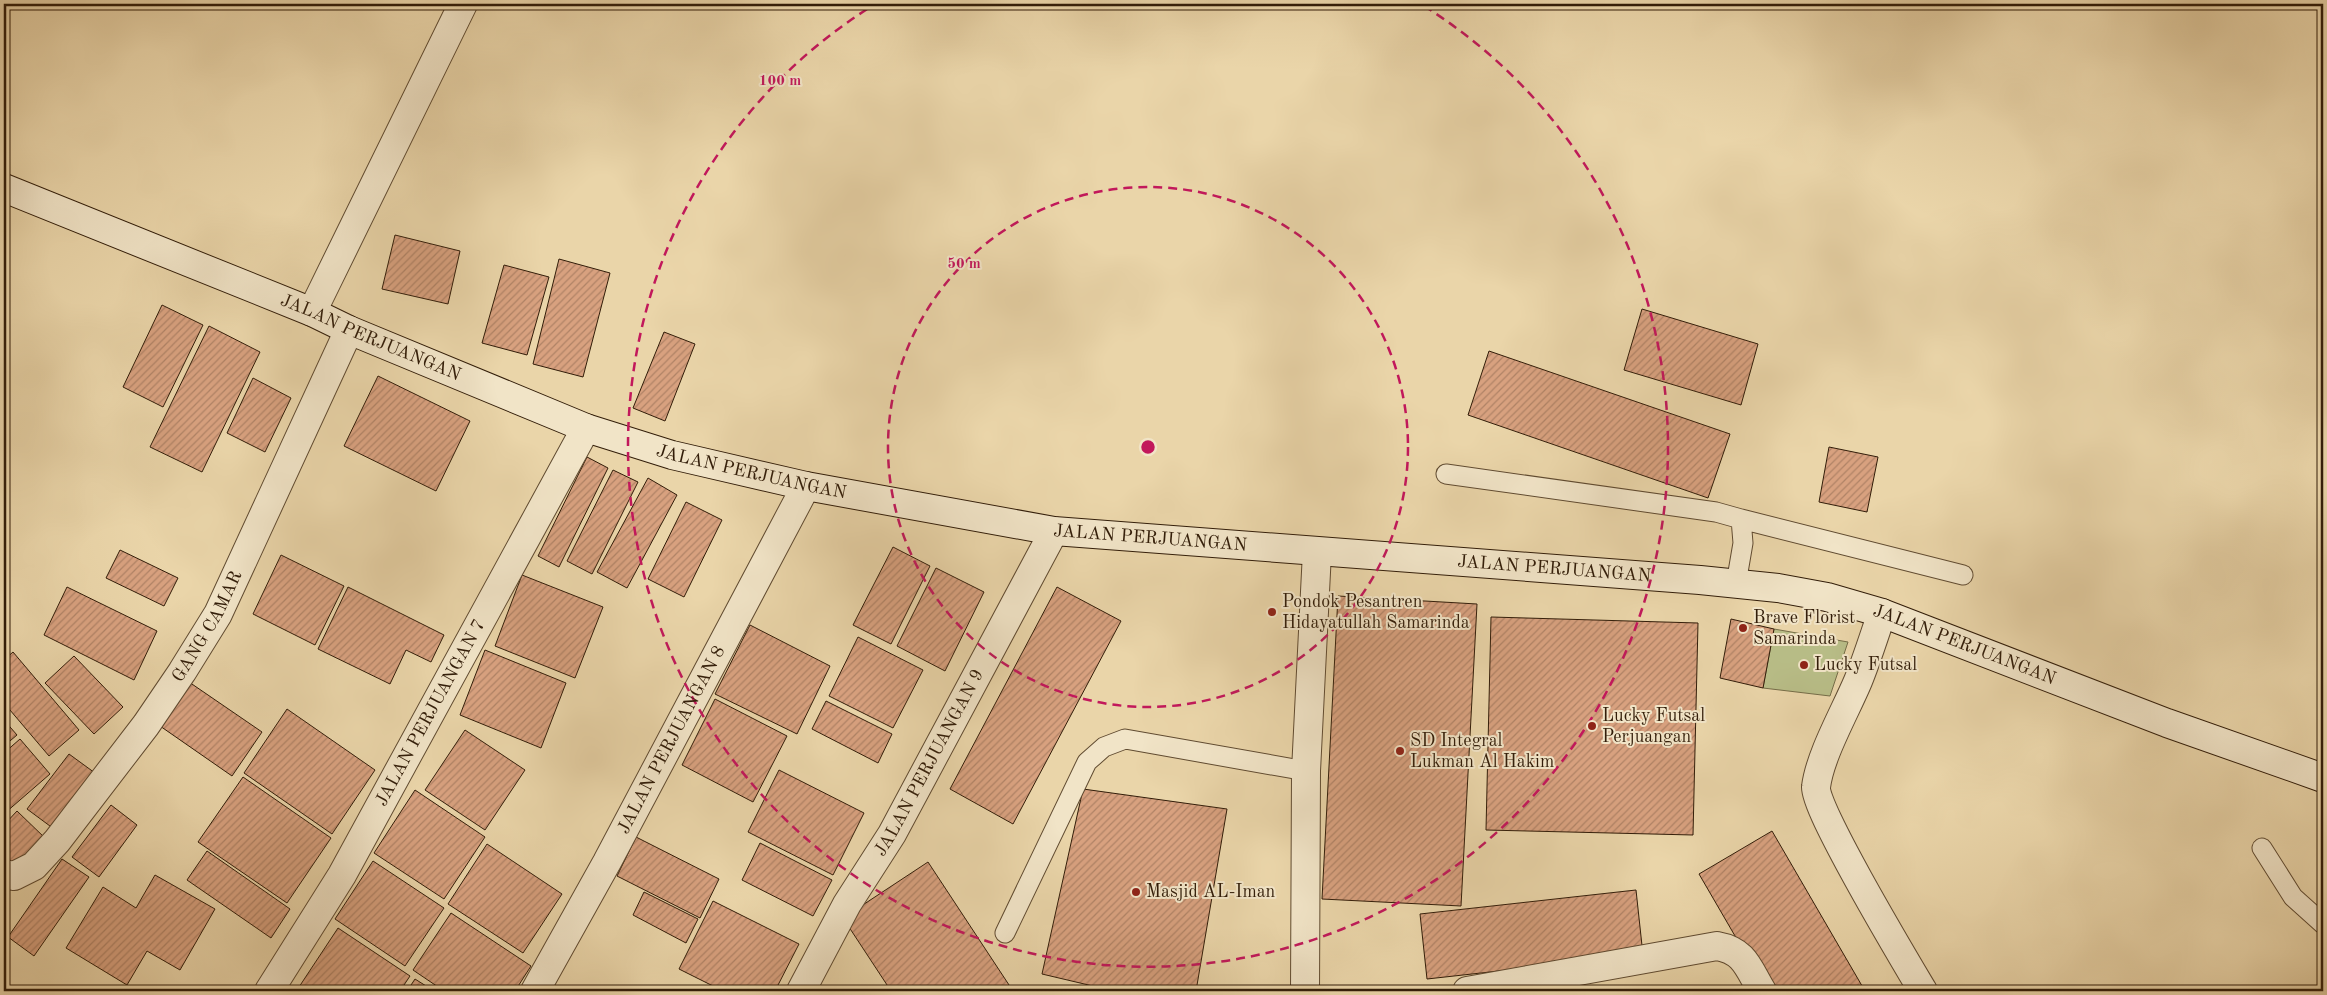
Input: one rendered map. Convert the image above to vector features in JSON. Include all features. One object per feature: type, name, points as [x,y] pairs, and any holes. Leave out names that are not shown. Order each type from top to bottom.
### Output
[{"type":"street","points":[[312,312],[463,4]]},
{"type":"street","name":"JALAN PERJUANGAN","points":[[4,188],[312,312],[349,330],[586,428],[672,455],[806,486],[1054,531],[1736,584],[1778,588],[1827,597],[1882,613],[2167,723],[2323,778]]},
{"type":"street","name":"GANG CAMAR","points":[[4,874],[14,876],[34,866],[146,725],[182,672],[218,614],[349,330]]},
{"type":"street","name":"JALAN PERJUANGAN 7","points":[[269,991],[342,875],[586,428]]},
{"type":"street","name":"JALAN PERJUANGAN 8","points":[[535,991],[607,862],[806,486]]},
{"type":"street","name":"JALAN PERJUANGAN 9","points":[[801,991],[847,904],[892,834],[1054,531]]},
{"type":"street","points":[[1305,991],[1306,771],[1317,552]]},
{"type":"street","points":[[1882,613],[1858,680],[1836,730],[1816,788],[1819,804],[1835,835],[1923,991]]},
{"type":"street","points":[[1468,991],[1717,946],[1731,948],[1740,955],[1762,991]]},
{"type":"lane","points":[[1446,474],[1716,512],[1963,575]]},
{"type":"lane","points":[[1736,584],[1743,543],[1742,519]]},
{"type":"lane","points":[[1005,933],[1087,762],[1104,747],[1125,739],[1306,771]]},
{"type":"lane","points":[[2262,848],[2293,897],[2323,924]]},
{"type":"green space","name":"Lucky Futsal","points":[[1774,629],[1848,642],[1830,696],[1763,688]]},
{"type":"building","points":[[395,235],[460,251],[448,304],[382,289]]},
{"type":"building","points":[[559,259],[610,273],[583,377],[533,364]]},
{"type":"building","points":[[504,265],[549,277],[527,355],[482,343]]},
{"type":"building","points":[[162,305],[203,325],[163,407],[123,387]]},
{"type":"building","points":[[1642,309],[1758,344],[1741,405],[1624,370]]},
{"type":"building","points":[[209,326],[260,352],[202,472],[150,447]]},
{"type":"building","points":[[664,332],[695,344],[665,421],[633,408]]},
{"type":"building","points":[[1489,351],[1730,434],[1708,498],[1468,415]]},
{"type":"building","points":[[378,376],[470,421],[436,491],[344,446]]},
{"type":"building","points":[[253,378],[291,398],[265,452],[227,433]]},
{"type":"building","points":[[1829,447],[1878,457],[1867,512],[1819,502]]},
{"type":"building","points":[[587,457],[608,468],[559,567],[538,556]]},
{"type":"building","points":[[613,470],[638,482],[592,574],[567,561]]},
{"type":"building","points":[[648,478],[677,495],[627,588],[597,572]]},
{"type":"building","points":[[686,502],[722,520],[684,597],[648,579]]},
{"type":"building","points":[[893,547],[930,566],[891,644],[853,625]]},
{"type":"building","points":[[120,550],[178,578],[164,606],[106,578]]},
{"type":"building","points":[[281,555],[344,586],[315,645],[253,614]]},
{"type":"building","points":[[936,568],[984,592],[945,671],[897,646]]},
{"type":"building","points":[[522,575],[603,607],[575,678],[495,646]]},
{"type":"building","points":[[67,587],[157,631],[134,680],[44,635]]},
{"type":"building","points":[[348,587],[444,635],[431,662],[406,650],[390,684],[318,649]]},
{"type":"building","points":[[1057,587],[1121,621],[1013,824],[950,789]]},
{"type":"building","name":"SD Integral Lukman Al Hakim","points":[[1338,596],[1477,604],[1461,906],[1322,899]]},
{"type":"building","name":"Lucky Futsal Perjuangan","points":[[1491,617],[1698,623],[1693,835],[1486,830]]},
{"type":"building","points":[[1731,619],[1774,629],[1763,688],[1720,678]]},
{"type":"building","points":[[750,625],[830,666],[797,734],[715,694]]},
{"type":"building","points":[[858,637],[923,670],[893,728],[829,696]]},
{"type":"building","points":[[485,650],[566,683],[541,748],[460,715]]},
{"type":"building","points":[[13,652],[79,730],[49,756],[4,703],[4,660]]},
{"type":"building","points":[[74,656],[123,707],[94,734],[45,683]]},
{"type":"building","points":[[189,682],[262,732],[232,776],[160,726]]},
{"type":"building","points":[[715,699],[787,736],[753,802],[682,765]]},
{"type":"building","points":[[826,701],[892,734],[878,763],[812,729]]},
{"type":"building","points":[[287,709],[375,770],[332,834],[244,773]]},
{"type":"building","points":[[4,720],[17,735],[4,746]]},
{"type":"building","points":[[465,730],[525,770],[485,830],[425,790]]},
{"type":"building","points":[[20,739],[50,774],[5,813],[4,753]]},
{"type":"building","points":[[69,754],[95,773],[54,829],[27,809]]},
{"type":"building","points":[[779,770],[864,813],[833,875],[748,832]]},
{"type":"building","points":[[243,777],[331,838],[287,903],[198,842]]},
{"type":"building","name":"Masjid AL-Iman","points":[[1083,789],[1227,809],[1196,991],[1114,991],[1042,974]]},
{"type":"building","points":[[415,790],[485,837],[444,899],[374,853]]},
{"type":"building","points":[[111,805],[137,825],[99,877],[72,857]]},
{"type":"building","points":[[17,811],[45,838],[11,872],[4,865],[4,825]]},
{"type":"building","points":[[1772,831],[1865,991],[1767,991],[1699,874]]},
{"type":"building","points":[[636,837],[719,879],[700,918],[617,876]]},
{"type":"building","points":[[760,843],[832,880],[813,916],[742,880]]},
{"type":"building","points":[[487,844],[562,894],[523,953],[448,904]]},
{"type":"building","points":[[207,851],[290,909],[271,938],[187,880]]},
{"type":"building","points":[[62,859],[89,877],[34,956],[8,937]]},
{"type":"building","points":[[373,861],[444,908],[405,966],[335,919]]},
{"type":"building","points":[[928,862],[1013,991],[891,991],[843,918]]},
{"type":"building","points":[[155,875],[215,909],[180,970],[147,951],[127,985],[66,948],[103,887],[136,908]]},
{"type":"building","points":[[1636,890],[1643,955],[1427,979],[1420,914]]},
{"type":"building","points":[[644,892],[698,919],[686,943],[633,915]]},
{"type":"building","points":[[713,901],[799,944],[775,991],[723,991],[679,969]]},
{"type":"building","points":[[451,913],[531,966],[515,991],[444,991],[413,970]]},
{"type":"building","points":[[338,928],[410,976],[400,991],[304,991],[299,987]]},
{"type":"building","points":[[415,979],[434,991],[407,991]]},
{"type":"place","name":"Pondok Pesantren Hidayatullah Samarinda","points":[[1272,612]]},
{"type":"place","name":"Brave Florist Samarinda","points":[[1743,628]]},
{"type":"place","name":"Lucky Futsal","points":[[1804,665]]},
{"type":"place","name":"Lucky Futsal Perjuangan","points":[[1592,726]]},
{"type":"place","name":"SD Integral Lukman Al Hakim","points":[[1400,751]]},
{"type":"place","name":"Masjid AL-Iman","points":[[1136,892]]}]
